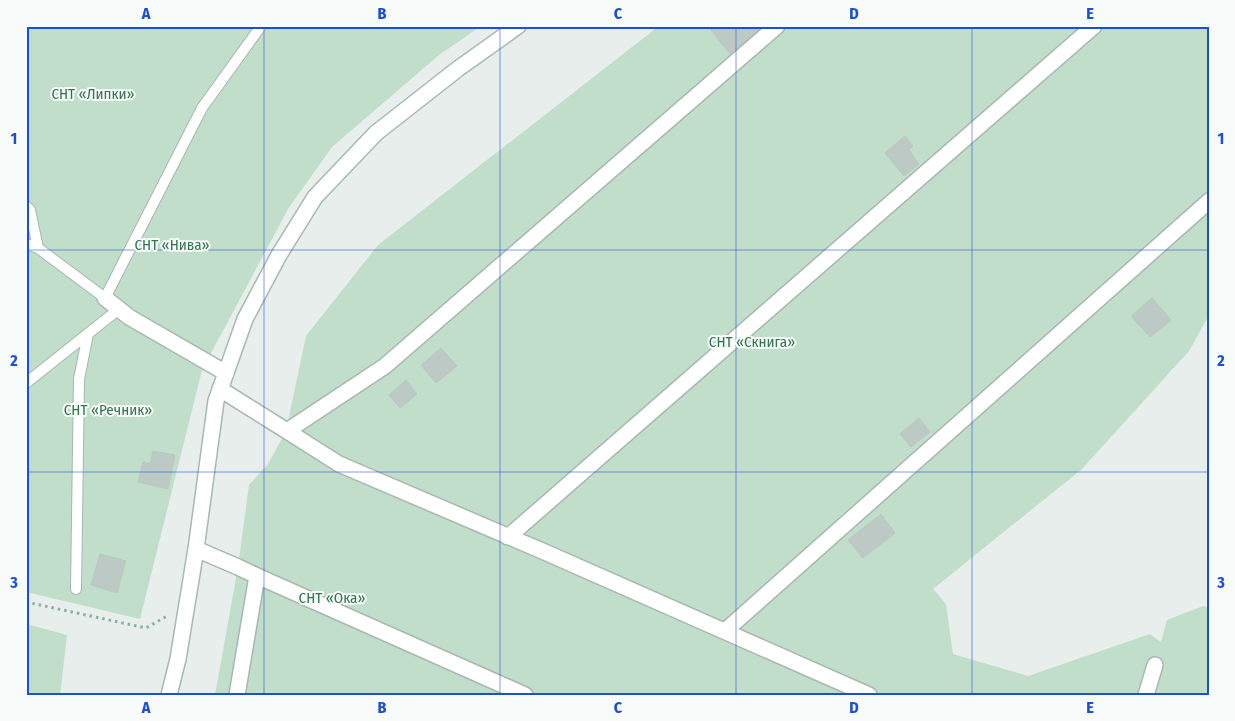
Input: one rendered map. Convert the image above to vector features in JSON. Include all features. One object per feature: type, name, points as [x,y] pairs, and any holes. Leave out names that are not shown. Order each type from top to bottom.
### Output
[{"type":"street","points":[[169,695],[178,659],[196,549],[216,401],[245,319],[315,197],[376,133],[459,68],[518,26]]},
{"type":"street","points":[[286,431],[385,366],[777,26]]},
{"type":"street","points":[[508,537],[1094,26]]},
{"type":"street","points":[[725,632],[1209,201]]},
{"type":"street","points":[[105,298],[129,317],[226,373]]},
{"type":"street","points":[[220,389],[339,464],[869,695]]},
{"type":"street","points":[[196,549],[525,695]]},
{"type":"street","points":[[237,695],[257,576]]},
{"type":"street","points":[[1146,695],[1155,665]]},
{"type":"lane","points":[[26,244],[38,248],[105,298],[202,108],[261,26]]},
{"type":"lane","points":[[26,206],[30,210],[38,248]]},
{"type":"lane","points":[[26,383],[119,309]]},
{"type":"lane","points":[[76,588],[79,379],[88,334]]},
{"type":"path","points":[[26,602],[146,628],[187,605]]},
{"type":"green space","points":[[26,26],[481,26],[439,55],[332,147],[288,209],[202,370],[140,619],[26,592]]},
{"type":"green space","name":"СНТ «Скнига»","points":[[659,26],[1209,26],[1209,315],[1189,351],[1082,469],[933,589],[946,604],[953,654],[1028,676],[1150,634],[1161,642],[1167,620],[1203,606],[1209,608],[1209,695],[215,695],[238,567],[249,485],[268,464],[286,431],[306,336],[378,245]]},
{"type":"green space","points":[[26,624],[67,635],[60,695],[26,695]]},
{"type":"building","points":[[716,26],[756,26],[760,31],[730,54],[711,30]]},
{"type":"building","points":[[905,136],[913,146],[909,150],[919,164],[904,176],[885,153]]},
{"type":"building","points":[[1152,298],[1171,320],[1150,337],[1131,316]]},
{"type":"building","points":[[441,348],[457,366],[436,383],[421,365]]},
{"type":"building","points":[[406,380],[417,394],[400,408],[389,395]]},
{"type":"building","points":[[919,418],[930,432],[911,447],[900,434]]},
{"type":"building","points":[[153,451],[175,455],[168,489],[138,482],[143,462],[150,464]]},
{"type":"building","points":[[881,514],[895,533],[863,558],[848,540]]},
{"type":"building","points":[[100,554],[126,561],[117,593],[91,585]]},
{"type":"park label","name":"СНТ «Липки»","points":[[93,94]]},
{"type":"park label","name":"СНТ «Нива»","points":[[172,245]]},
{"type":"park label","name":"СНТ «Речник»","points":[[108,410]]},
{"type":"park label","name":"СНТ «Ока»","points":[[332,598]]}]
